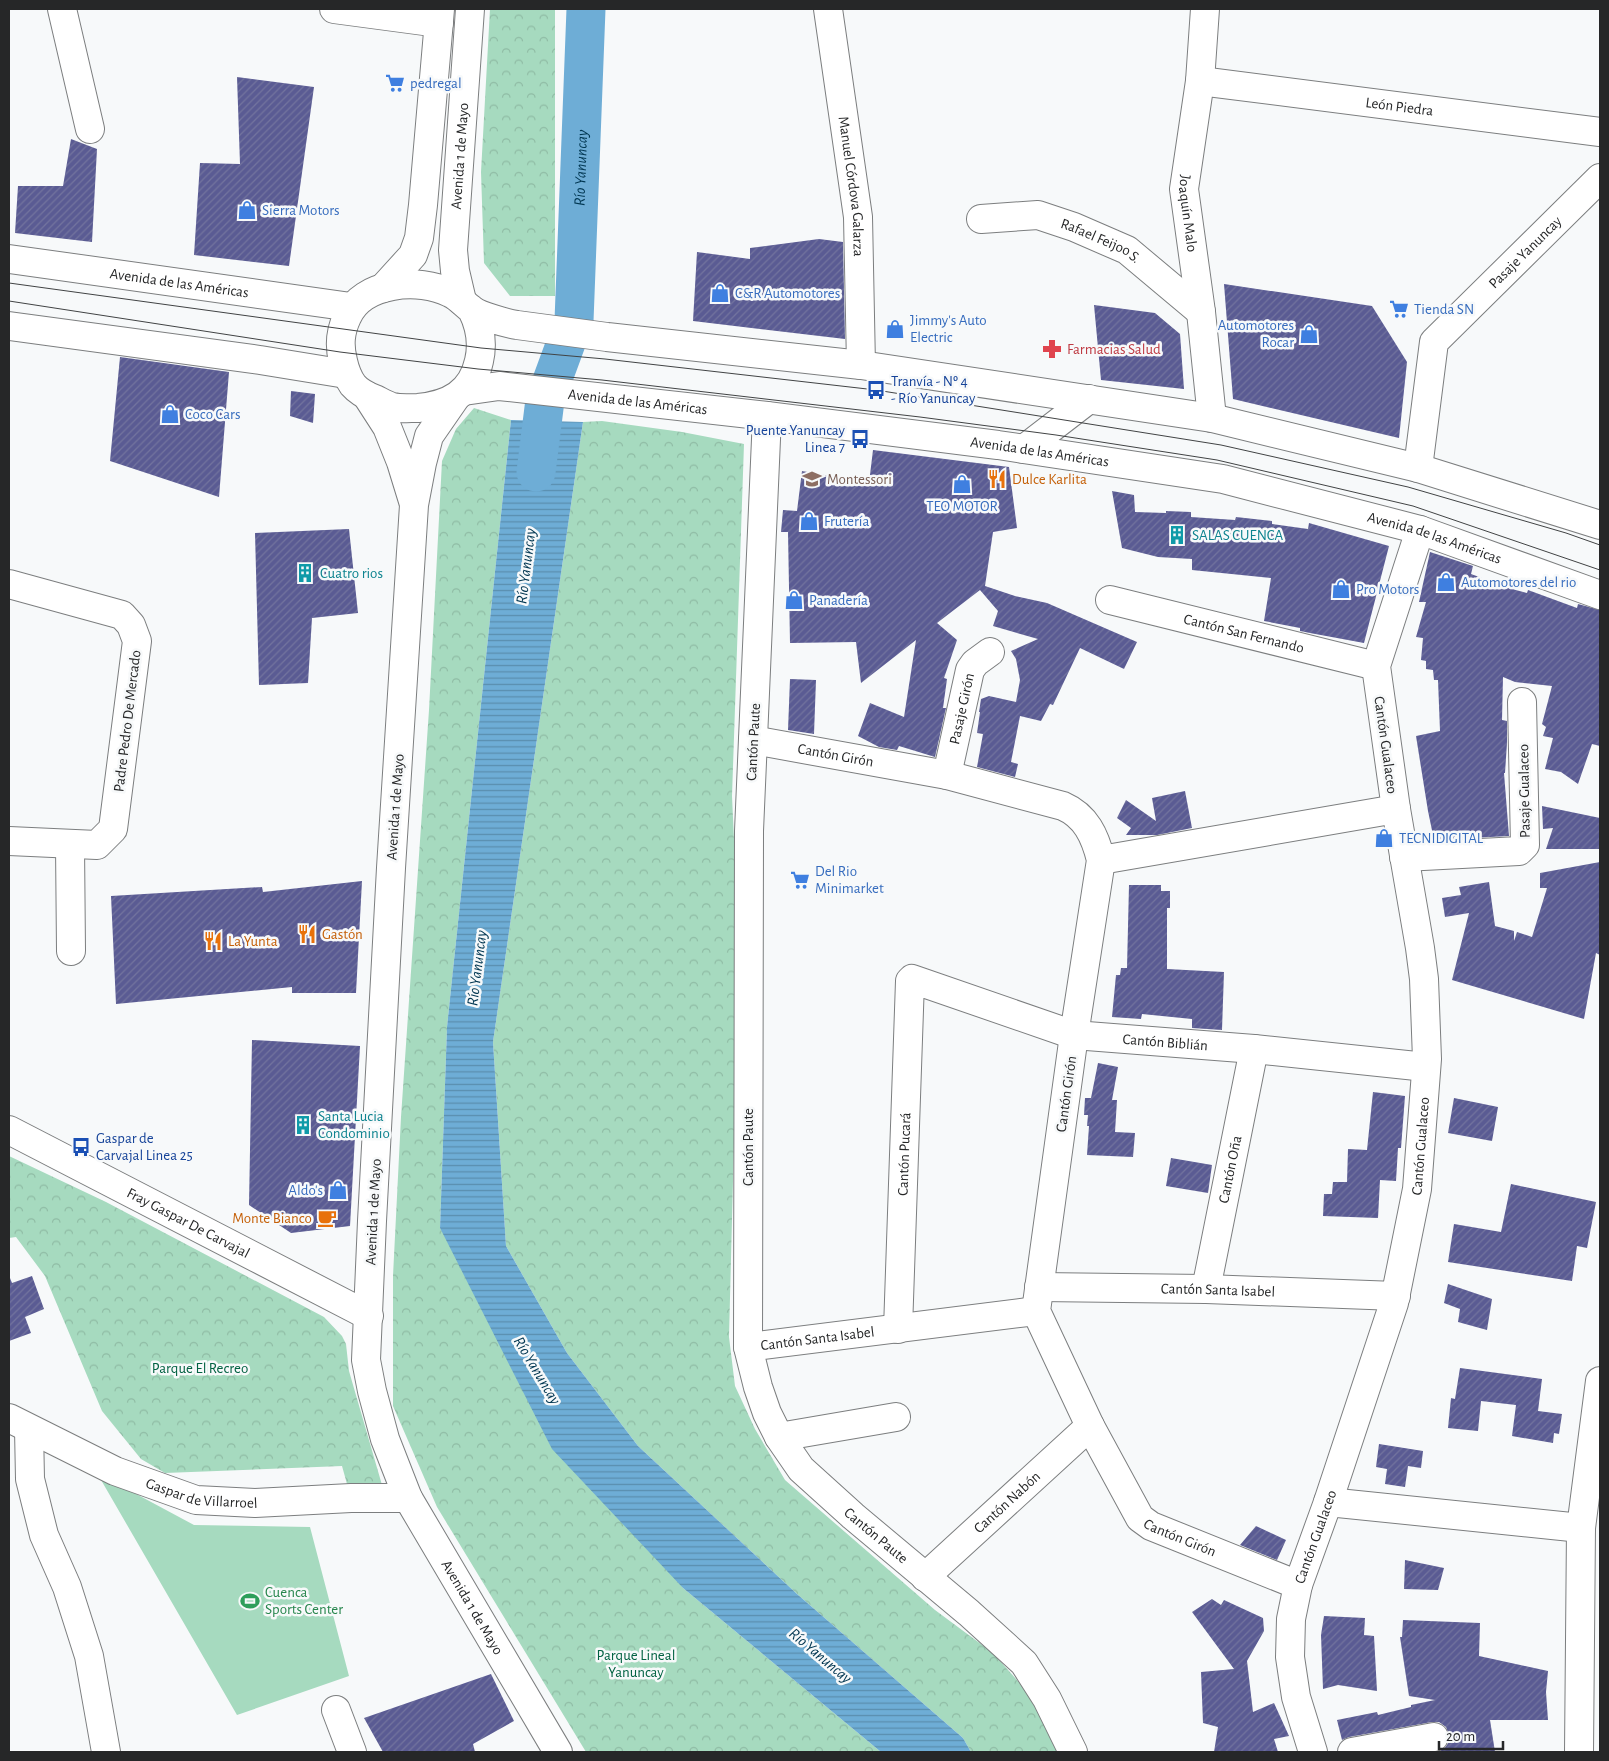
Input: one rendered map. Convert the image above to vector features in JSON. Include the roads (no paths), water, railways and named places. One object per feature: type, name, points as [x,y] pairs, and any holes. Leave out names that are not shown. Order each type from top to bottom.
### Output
[{"type":"street","points":[[62,9],[90,129]]},
{"type":"street","points":[[334,9],[440,16]]},
{"type":"street","name":"Avenida 1 de Mayo","points":[[467,306],[455,271],[453,250],[470,9]]},
{"type":"street","name":"Manuel Córdova Galarza","points":[[828,9],[858,217],[860,365]]},
{"type":"street","name":"Joaquín Malo","points":[[1205,9],[1200,81],[1184,189],[1201,312],[1212,418]]},
{"type":"street","name":"Avenida 1 de Mayo","points":[[383,288],[413,255],[419,238],[440,16]]},
{"type":"street","name":"León Piedra","points":[[1200,81],[1600,132]]},
{"type":"street","name":"Pasaje Yanuncay","points":[[1418,468],[1434,342],[1600,178]]},
{"type":"street","name":"Rafael Feijoo S.","points":[[981,219],[1038,215],[1074,227],[1127,250],[1201,312]]},
{"type":"street","name":"Avenida de las Américas","points":[[9,259],[351,307],[342,327],[340,340],[340,352],[346,374],[354,386],[366,396],[393,407],[404,409],[436,406],[460,394],[499,386],[767,416],[1024,449],[1223,480],[1420,530],[1600,595]]},
{"type":"street","points":[[351,307],[362,297],[383,288],[400,284],[419,285],[444,290],[451,293],[467,306],[507,323],[517,325],[860,365],[1212,418],[1418,468],[1600,525]]},
{"type":"street","points":[[460,394],[472,380],[478,369],[481,348],[480,332],[467,306]]},
{"type":"street","points":[[9,326],[260,360],[346,374]]},
{"type":"street","name":"Avenida 1 de Mayo","points":[[460,394],[429,436],[414,505],[380,1064],[366,1360],[385,1439],[408,1498],[558,1752]]},
{"type":"street","name":"Avenida 1 de Mayo","points":[[366,396],[387,427],[401,462],[414,505]]},
{"type":"street","points":[[1024,449],[1089,399]]},
{"type":"street","name":"Cantón Paute","points":[[767,416],[749,831],[748,1348],[762,1399],[779,1437],[801,1469],[976,1619],[1029,1669],[1047,1699],[1073,1752]]},
{"type":"street","name":"Cantón Gualaceo","points":[[1313,1752],[1296,1697],[1291,1666],[1291,1618],[1298,1585],[1328,1502],[1396,1296],[1417,1189],[1426,1066],[1424,979],[1396,809],[1376,666],[1420,530]]},
{"type":"street","name":"Padre Pedro De Mercado","points":[[9,584],[122,615],[131,625],[137,641],[113,829],[97,845],[70,845]]},
{"type":"street","name":"Cantón San Fernando","points":[[1110,600],[1376,666]]},
{"type":"street","name":"Pasaje Girón","points":[[946,775],[970,670],[975,663],[990,652]]},
{"type":"street","name":"Pasaje Gualaceo","points":[[1404,857],[1519,851],[1523,848],[1525,845],[1522,702]]},
{"type":"street","name":"Cantón Girón","points":[[753,740],[946,775],[1063,806],[1072,810],[1089,826],[1096,839],[1101,860],[1037,1299],[1090,1426],[1140,1518],[1145,1522],[1298,1585]]},
{"type":"street","points":[[1101,860],[1396,809]]},
{"type":"street","points":[[9,841],[70,845],[71,951]]},
{"type":"street","name":"Cantón Biblián","points":[[912,978],[1074,1035],[1254,1049],[1426,1066]]},
{"type":"street","name":"Cantón Pucará","points":[[898,1329],[910,981],[912,978]]},
{"type":"street","name":"Cantón Oña","points":[[1206,1290],[1254,1049]]},
{"type":"street","name":"Fray Gaspar De Carvajal","points":[[9,1130],[369,1316]]},
{"type":"street","name":"Cantón Santa Isabel","points":[[748,1348],[898,1329],[1037,1299],[1206,1290],[1396,1296]]},
{"type":"street","points":[[1579,1752],[1581,1528],[1600,1381]]},
{"type":"street","points":[[779,1437],[896,1417]]},
{"type":"street","points":[[19,1423],[44,1535],[67,1587],[89,1656],[106,1752]]},
{"type":"street","name":"Gaspar de Villarroel","points":[[19,1423],[115,1470],[196,1500],[255,1503],[350,1498],[408,1498]]},
{"type":"street","name":"Cantón Nabón","points":[[925,1577],[1090,1426]]},
{"type":"street","points":[[1328,1502],[1581,1528]]},
{"type":"street","points":[[336,1710],[352,1752]]},
{"type":"street","points":[[1352,1752],[1434,1737]]},
{"type":"water","points":[[511,420],[583,422],[493,1042],[506,1246],[567,1353],[638,1446],[797,1594],[963,1738],[971,1752],[881,1752],[683,1588],[552,1449],[440,1228],[447,1027]]},
{"type":"waterway","name":"Río Yanuncay","points":[[536,472],[545,400],[574,321],[586,9]]},
{"type":"tram line","points":[[9,283],[481,348],[605,359],[876,390],[1221,445],[1408,487],[1566,533],[1600,545]]},
{"type":"tram line","points":[[9,301],[340,352],[478,369],[602,380],[920,417],[1056,435],[1217,460],[1413,506],[1600,570]]},
{"type":"place","name":"pedregal","points":[[395,83]]},
{"type":"place","name":"Sierra Motors","points":[[247,210]]},
{"type":"place","name":"C&R Automotores","points":[[720,293]]},
{"type":"place","name":"Tienda SN","points":[[1399,309]]},
{"type":"place","name":"Jimmy's Auto Electric","points":[[895,329]]},
{"type":"place","name":"Automotores Rocar","points":[[1309,334]]},
{"type":"place","name":"Farmacias Salud","points":[[1052,349]]},
{"type":"place","name":"Tranvía - Nº 4 - Río Yanuncay","points":[[876,390]]},
{"type":"place","name":"Coco Cars","points":[[170,414]]},
{"type":"place","name":"Puente Yanuncay Linea 7","points":[[860,439]]},
{"type":"place","name":"Montessori","points":[[812,479]]},
{"type":"place","name":"Dulce Karlita","points":[[997,479]]},
{"type":"place","name":"TEO MOTOR","points":[[962,484]]},
{"type":"place","name":"Frutería","points":[[809,521]]},
{"type":"place","name":"SALAS CUENCA","points":[[1177,535]]},
{"type":"place","name":"Cuatro rios","points":[[305,573]]},
{"type":"place","name":"Automotores del rio","points":[[1446,582]]},
{"type":"place","name":"Pro Motors","points":[[1341,589]]},
{"type":"place","name":"Panadería","points":[[794,600]]},
{"type":"place","name":"TECNIDIGITAL","points":[[1384,838]]},
{"type":"place","name":"Del Rio Minimarket","points":[[800,880]]},
{"type":"place","name":"Gastón","points":[[307,934]]},
{"type":"place","name":"La Yunta","points":[[213,941]]},
{"type":"place","name":"Santa Lucia Condominio","points":[[303,1125]]},
{"type":"place","name":"Gaspar de Carvajal Linea 25","points":[[81,1147]]},
{"type":"place","name":"Aldo's","points":[[338,1190]]},
{"type":"place","name":"Monte Bianco","points":[[327,1218]]},
{"type":"place","name":"Cuenca Sports Center","points":[[250,1601]]},
{"type":"park label","name":"Parque El Recreo","points":[[200,1368]]},
{"type":"park label","name":"Parque Lineal Yanuncay","points":[[636,1664]]}]
